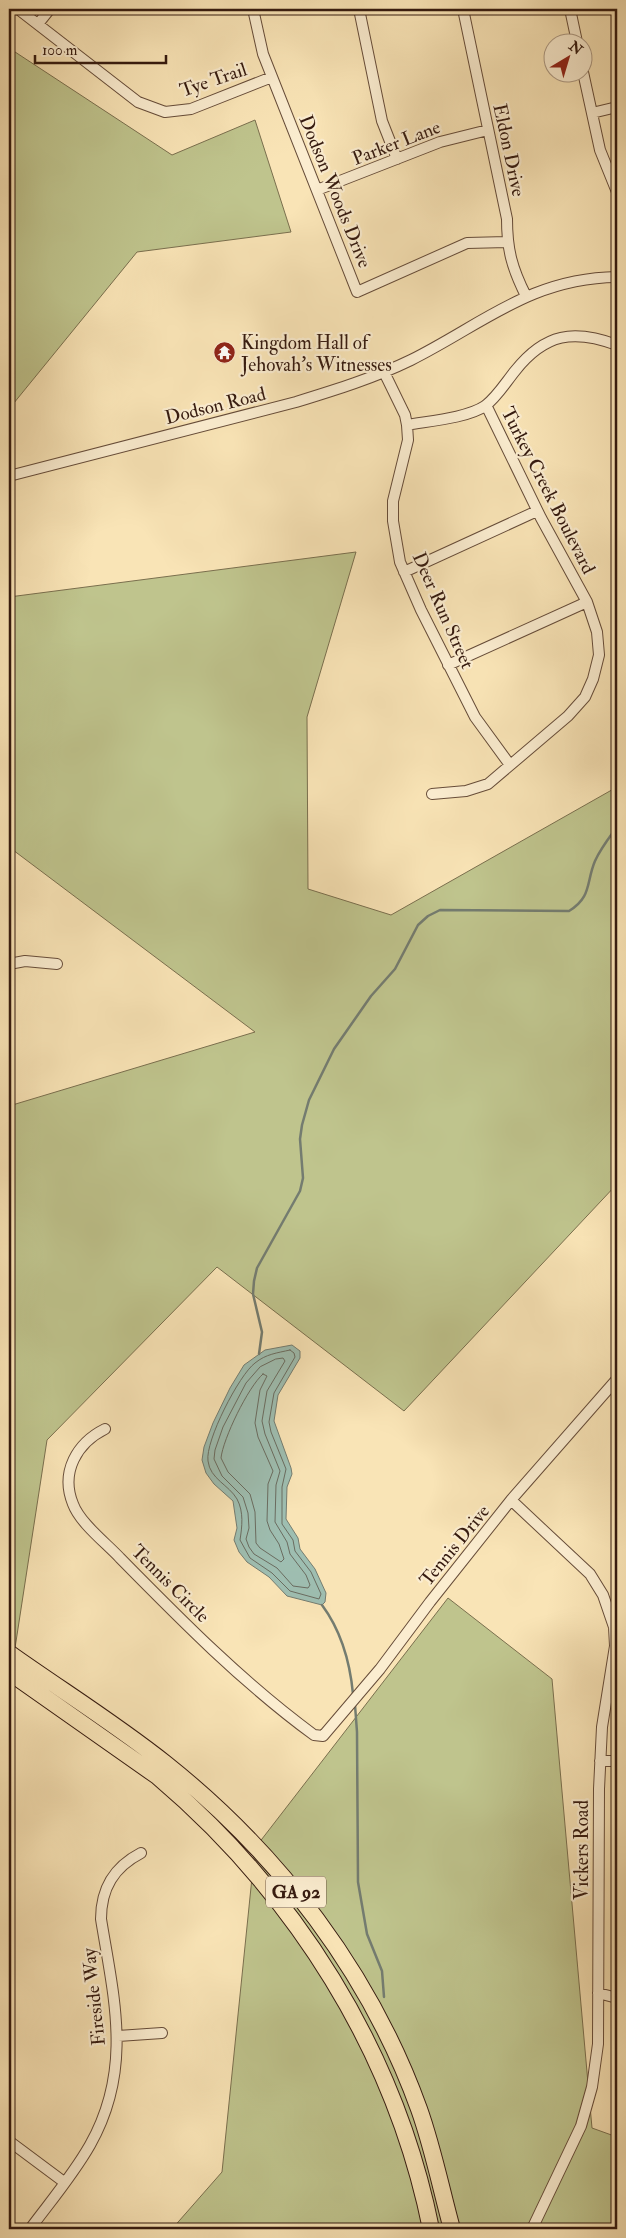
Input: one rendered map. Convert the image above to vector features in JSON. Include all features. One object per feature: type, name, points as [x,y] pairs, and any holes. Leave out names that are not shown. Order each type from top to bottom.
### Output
[{"type":"main road","name":"GA 92","points":[[9,1653],[141,1744],[190,1784],[259,1850],[309,1908],[350,1966],[391,2042],[422,2120],[452,2229]]},
{"type":"main road","name":"GA 92","points":[[9,1672],[156,1776],[178,1794],[237,1852],[294,1921],[345,1999],[382,2074],[413,2158],[431,2229]]},
{"type":"street","name":"Tye Trail","points":[[18,9],[138,102],[165,112],[191,109],[272,77]]},
{"type":"street","points":[[38,24],[50,9]]},
{"type":"street","name":"Dodson Woods Drive","points":[[253,9],[263,54],[357,292],[468,243],[507,242]]},
{"type":"street","points":[[359,9],[382,122],[397,159]]},
{"type":"street","name":"Eldon Drive","points":[[463,9],[507,219],[507,242],[513,270],[526,296]]},
{"type":"street","points":[[570,9],[575,32]]},
{"type":"street","points":[[585,82],[600,150],[617,192]]},
{"type":"street","points":[[592,112],[617,107]]},
{"type":"street","name":"Parker Lane","points":[[317,190],[440,142],[488,130]]},
{"type":"street","name":"Dodson Road","points":[[9,476],[296,402],[339,389],[384,372],[448,341],[526,296],[562,283],[617,277]]},
{"type":"street","points":[[407,425],[472,412],[486,405],[528,356],[542,345],[558,338],[580,335],[617,345]]},
{"type":"street","name":"Deer Run Street","points":[[384,372],[405,415],[407,425],[408,440],[393,501],[400,562],[448,665],[475,717],[510,765]]},
{"type":"street","name":"Turkey Creek Boulevard","points":[[432,794],[466,790],[488,784],[568,716],[584,697],[593,679],[599,656],[597,632],[586,602],[538,511],[486,405]]},
{"type":"street","points":[[404,572],[538,511]]},
{"type":"street","points":[[448,665],[586,602]]},
{"type":"street","points":[[9,964],[25,961],[57,964]]},
{"type":"street","name":"Tennis Drive","points":[[323,1736],[380,1670],[511,1500],[617,1378]]},
{"type":"street","name":"Tennis Circle","points":[[105,1429],[84,1443],[71,1466],[68,1478],[69,1492],[79,1515],[156,1594],[260,1694],[314,1735],[323,1736]]},
{"type":"street","name":"Vickers Road","points":[[511,1500],[590,1574],[603,1595],[611,1615],[615,1646],[608,1684],[600,1760],[598,2044],[592,2087],[581,2126],[532,2229]]},
{"type":"street","points":[[600,1760],[617,1761]]},
{"type":"street","name":"Fireside Way","points":[[30,2229],[90,2145],[105,2113],[115,2076],[118,2036],[101,1919],[101,1905],[105,1887],[114,1872],[126,1861],[141,1853]]},
{"type":"street","points":[[598,1993],[617,1998]]},
{"type":"street","points":[[118,2036],[162,2033]]},
{"type":"street","points":[[9,2141],[64,2182]]},
{"type":"green space","points":[[9,48],[172,155],[255,120],[291,232],[137,252],[9,409]]},
{"type":"green space","points":[[356,552],[307,717],[308,889],[391,915],[617,787],[617,1184],[404,1411],[217,1267],[47,1440],[13,1661],[9,1663],[9,1106],[255,1032],[9,847],[9,597]]},
{"type":"green space","points":[[448,1598],[552,1679],[592,2128],[617,2137],[617,2229],[172,2229],[222,2172],[255,1848]]},
{"type":"water","points":[[292,1345],[300,1351],[300,1358],[278,1395],[274,1421],[292,1474],[287,1487],[286,1519],[298,1538],[300,1549],[315,1569],[326,1593],[325,1602],[322,1605],[287,1596],[269,1577],[247,1562],[239,1552],[234,1540],[237,1528],[233,1501],[214,1484],[206,1473],[202,1460],[204,1447],[213,1423],[230,1388],[244,1365],[265,1350]]},
{"type":"waterway","points":[[259,1354],[262,1332],[253,1294],[254,1281],[257,1268],[300,1191],[303,1178],[300,1139],[309,1100],[334,1049],[371,996],[395,969],[418,925],[428,916],[440,910],[569,911],[585,895],[595,861],[602,847],[617,827]]},
{"type":"waterway","points":[[322,1605],[335,1626],[344,1648],[350,1670],[353,1694]]},
{"type":"waterway","points":[[355,1705],[357,1732],[358,1882],[367,1934],[382,1971],[384,1997]]},
{"type":"place","name":"Kingdom Hall of Jehovah’s Witnesses","points":[[225,353]]}]
